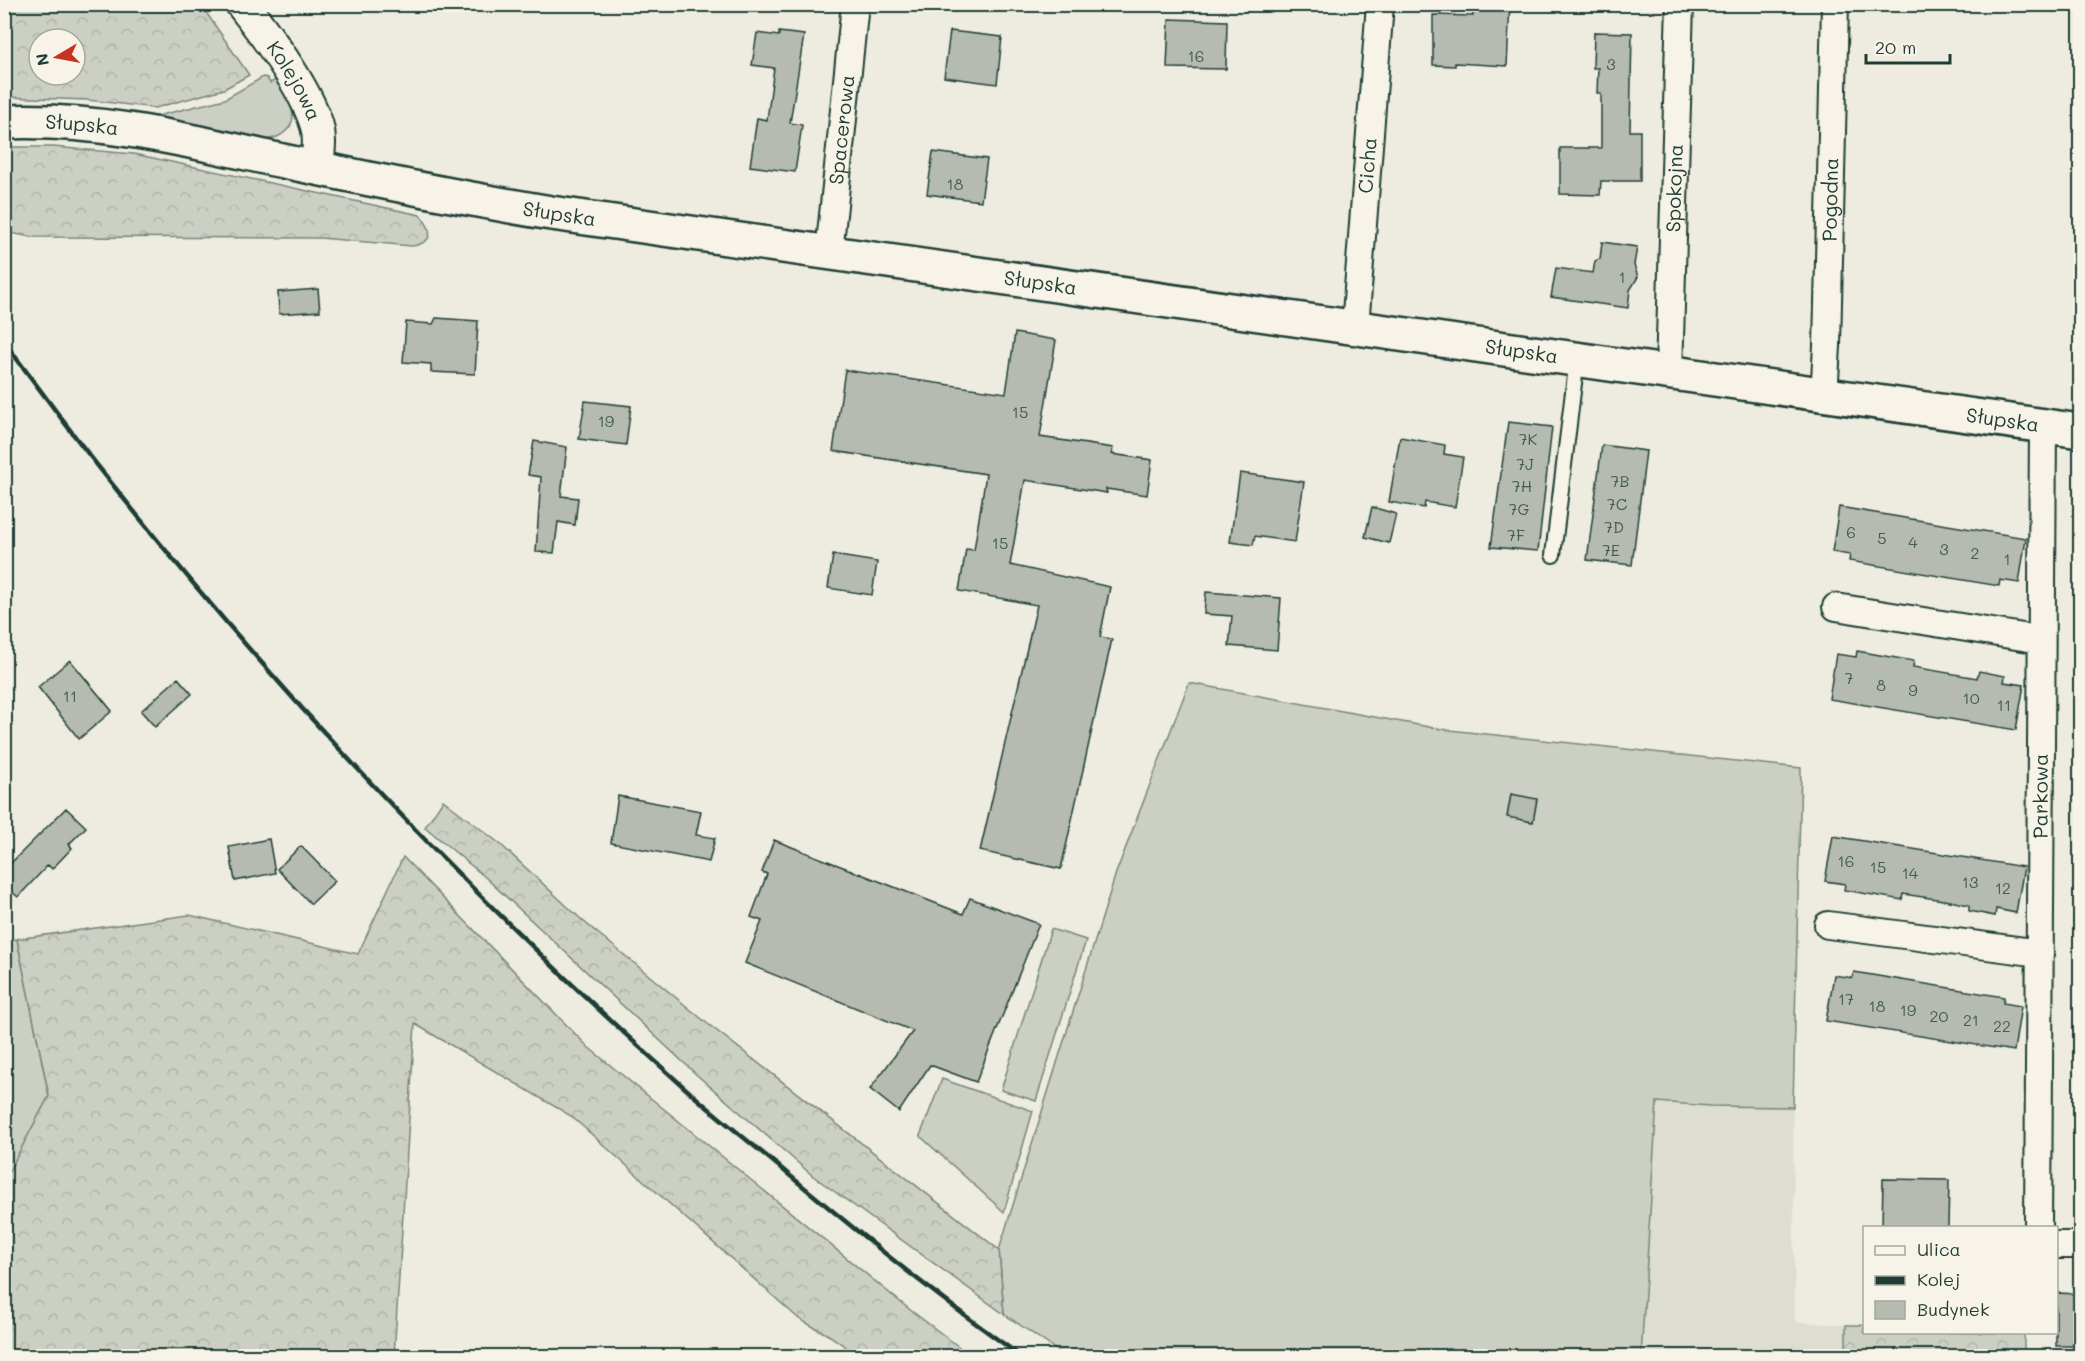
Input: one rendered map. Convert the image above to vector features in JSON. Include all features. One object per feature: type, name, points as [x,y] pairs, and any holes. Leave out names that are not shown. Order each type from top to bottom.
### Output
[{"type":"main road","name":"Słupska","points":[[4,122],[53,122],[132,129],[513,207],[2080,431]]},
{"type":"street","name":"Kolejowa","points":[[242,4],[285,63],[309,106],[318,127],[317,168]]},
{"type":"street","name":"Spacerowa","points":[[829,253],[855,4]]},
{"type":"street","name":"Cicha","points":[[1354,327],[1380,4]]},
{"type":"street","name":"Spokojna","points":[[1669,372],[1680,4]]},
{"type":"street","name":"Pogodna","points":[[1821,394],[1825,380],[1827,346],[1835,4]]},
{"type":"street","name":"Parkowa","points":[[2038,1226],[2043,426]]},
{"type":"street","points":[[1836,607],[2041,640]]},
{"type":"street","points":[[1828,925],[2040,953]]},
{"type":"street","points":[[2058,1245],[2080,1245]]},
{"type":"lane","points":[[1553,555],[1577,359]]},
{"type":"shaded area","points":[[1657,1102],[1710,1106],[1793,1107],[1795,1322],[1846,1325],[1846,1356],[1641,1356]]},
{"type":"green space","points":[[5,4],[201,5],[249,75],[224,89],[155,108],[88,100],[5,97]]},
{"type":"green space","points":[[263,77],[267,78],[270,83],[278,79],[292,110],[293,117],[288,129],[272,139],[258,139],[153,117],[225,99]]},
{"type":"green space","points":[[4,147],[53,147],[134,154],[420,215],[430,235],[425,242],[412,246],[320,238],[31,237],[5,232]]},
{"type":"green space","points":[[1189,683],[1440,729],[1801,768],[1793,1107],[1710,1106],[1657,1102],[1641,1356],[1065,1356],[1004,1314],[999,1250],[1116,873]]},
{"type":"green space","points":[[443,800],[499,843],[583,921],[708,1024],[999,1250],[1004,1314],[813,1176],[698,1076],[485,877],[425,827]]},
{"type":"green space","points":[[403,857],[588,1047],[909,1309],[971,1356],[859,1356],[830,1336],[799,1319],[571,1116],[415,1024],[394,1356],[5,1356],[5,1179],[49,1096],[17,939],[189,915],[358,954]]},
{"type":"green space","points":[[1051,929],[1086,940],[1036,1101],[1001,1090]]},
{"type":"green space","points":[[17,939],[49,1096],[5,1179],[5,940]]},
{"type":"green space","points":[[942,1079],[1033,1111],[1004,1212],[920,1136]]},
{"type":"green space","points":[[1846,1325],[1863,1325],[1863,1334],[2024,1334],[2024,1356],[1846,1356]]},
{"type":"building","points":[[1473,4],[1510,4],[1507,66],[1455,63],[1455,66],[1433,65],[1433,15],[1473,16]]},
{"type":"building","points":[[1169,19],[1227,21],[1226,69],[1167,68]]},
{"type":"building","points":[[950,31],[1002,37],[997,84],[944,77]]},
{"type":"building","points":[[779,32],[804,35],[790,123],[802,125],[795,172],[750,166],[757,118],[767,120],[774,68],[752,65],[757,33],[779,36]]},
{"type":"building","points":[[1594,32],[1632,33],[1630,131],[1640,131],[1640,181],[1601,181],[1600,195],[1560,194],[1560,148],[1601,148],[1601,93],[1597,93],[1598,68],[1593,68]]},
{"type":"building","points":[[933,152],[987,159],[981,201],[927,194]]},
{"type":"building","points":[[1602,242],[1637,247],[1634,265],[1638,277],[1630,290],[1628,308],[1551,297],[1556,268],[1593,273],[1595,261],[1600,259]]},
{"type":"building","points":[[318,289],[320,311],[279,314],[278,292]]},
{"type":"building","points":[[436,318],[478,321],[475,374],[431,372],[431,364],[403,362],[406,322],[433,324]]},
{"type":"building","points":[[1015,333],[1056,340],[1040,437],[1113,448],[1112,454],[1152,460],[1147,495],[1106,489],[1107,493],[1025,480],[1010,565],[1110,587],[1100,637],[1112,639],[1061,869],[980,851],[1037,605],[959,591],[966,549],[974,550],[986,474],[833,451],[845,370],[1006,393]]},
{"type":"building","points":[[585,401],[631,406],[626,445],[579,439]]},
{"type":"building","points":[[1508,422],[1552,427],[1538,551],[1491,547]]},
{"type":"building","points":[[1400,437],[1445,445],[1444,454],[1463,457],[1455,507],[1425,502],[1424,508],[1389,502]]},
{"type":"building","points":[[534,441],[567,447],[561,496],[578,498],[575,525],[558,522],[554,553],[536,552],[541,477],[528,475]]},
{"type":"building","points":[[1602,445],[1646,451],[1632,565],[1587,560]]},
{"type":"building","points":[[1240,473],[1304,482],[1295,542],[1255,536],[1253,545],[1230,542]]},
{"type":"building","points":[[1372,507],[1396,514],[1389,543],[1365,537]]},
{"type":"building","points":[[1839,507],[2026,538],[2019,583],[2000,580],[1999,586],[1849,561],[1850,555],[1832,552]]},
{"type":"building","points":[[833,555],[877,562],[872,595],[828,588]]},
{"type":"building","points":[[1206,592],[1281,598],[1277,650],[1229,646],[1232,616],[1204,614]]},
{"type":"building","points":[[1857,651],[1914,661],[1913,667],[1977,678],[1979,671],[2005,676],[2004,682],[2024,685],[2016,730],[1829,699],[1836,654],[1856,657]]},
{"type":"building","points":[[70,660],[112,711],[79,739],[38,687]]},
{"type":"building","points":[[178,678],[192,694],[155,727],[141,711]]},
{"type":"building","points":[[1511,794],[1537,799],[1533,822],[1507,817]]},
{"type":"building","points":[[618,796],[701,811],[696,835],[715,838],[709,862],[611,843]]},
{"type":"building","points":[[66,808],[86,827],[69,844],[72,848],[52,869],[48,865],[18,897],[4,885],[4,870]]},
{"type":"building","points":[[1833,836],[2024,867],[2016,913],[1996,909],[1995,916],[1969,911],[1969,905],[1950,901],[1903,894],[1902,900],[1844,890],[1845,884],[1825,881]]},
{"type":"building","points":[[269,839],[275,873],[235,881],[229,847]]},
{"type":"building","points":[[774,840],[963,914],[970,898],[1039,924],[976,1082],[930,1065],[899,1112],[870,1089],[913,1031],[745,963],[762,921],[751,917],[767,874],[762,872]]},
{"type":"building","points":[[301,846],[335,881],[311,904],[277,869]]},
{"type":"building","points":[[1854,972],[2004,997],[2003,1003],[2021,1006],[2014,1051],[1826,1021],[1834,975],[1852,978]]},
{"type":"building","points":[[1883,1179],[1949,1180],[1948,1226],[1882,1226]]},
{"type":"building","points":[[2058,1293],[2080,1294],[2080,1346],[2056,1346]]},
{"type":"railway","points":[[4,342],[92,459],[170,556],[307,713],[450,865],[599,1010],[702,1103],[899,1265],[1021,1356]]}]
